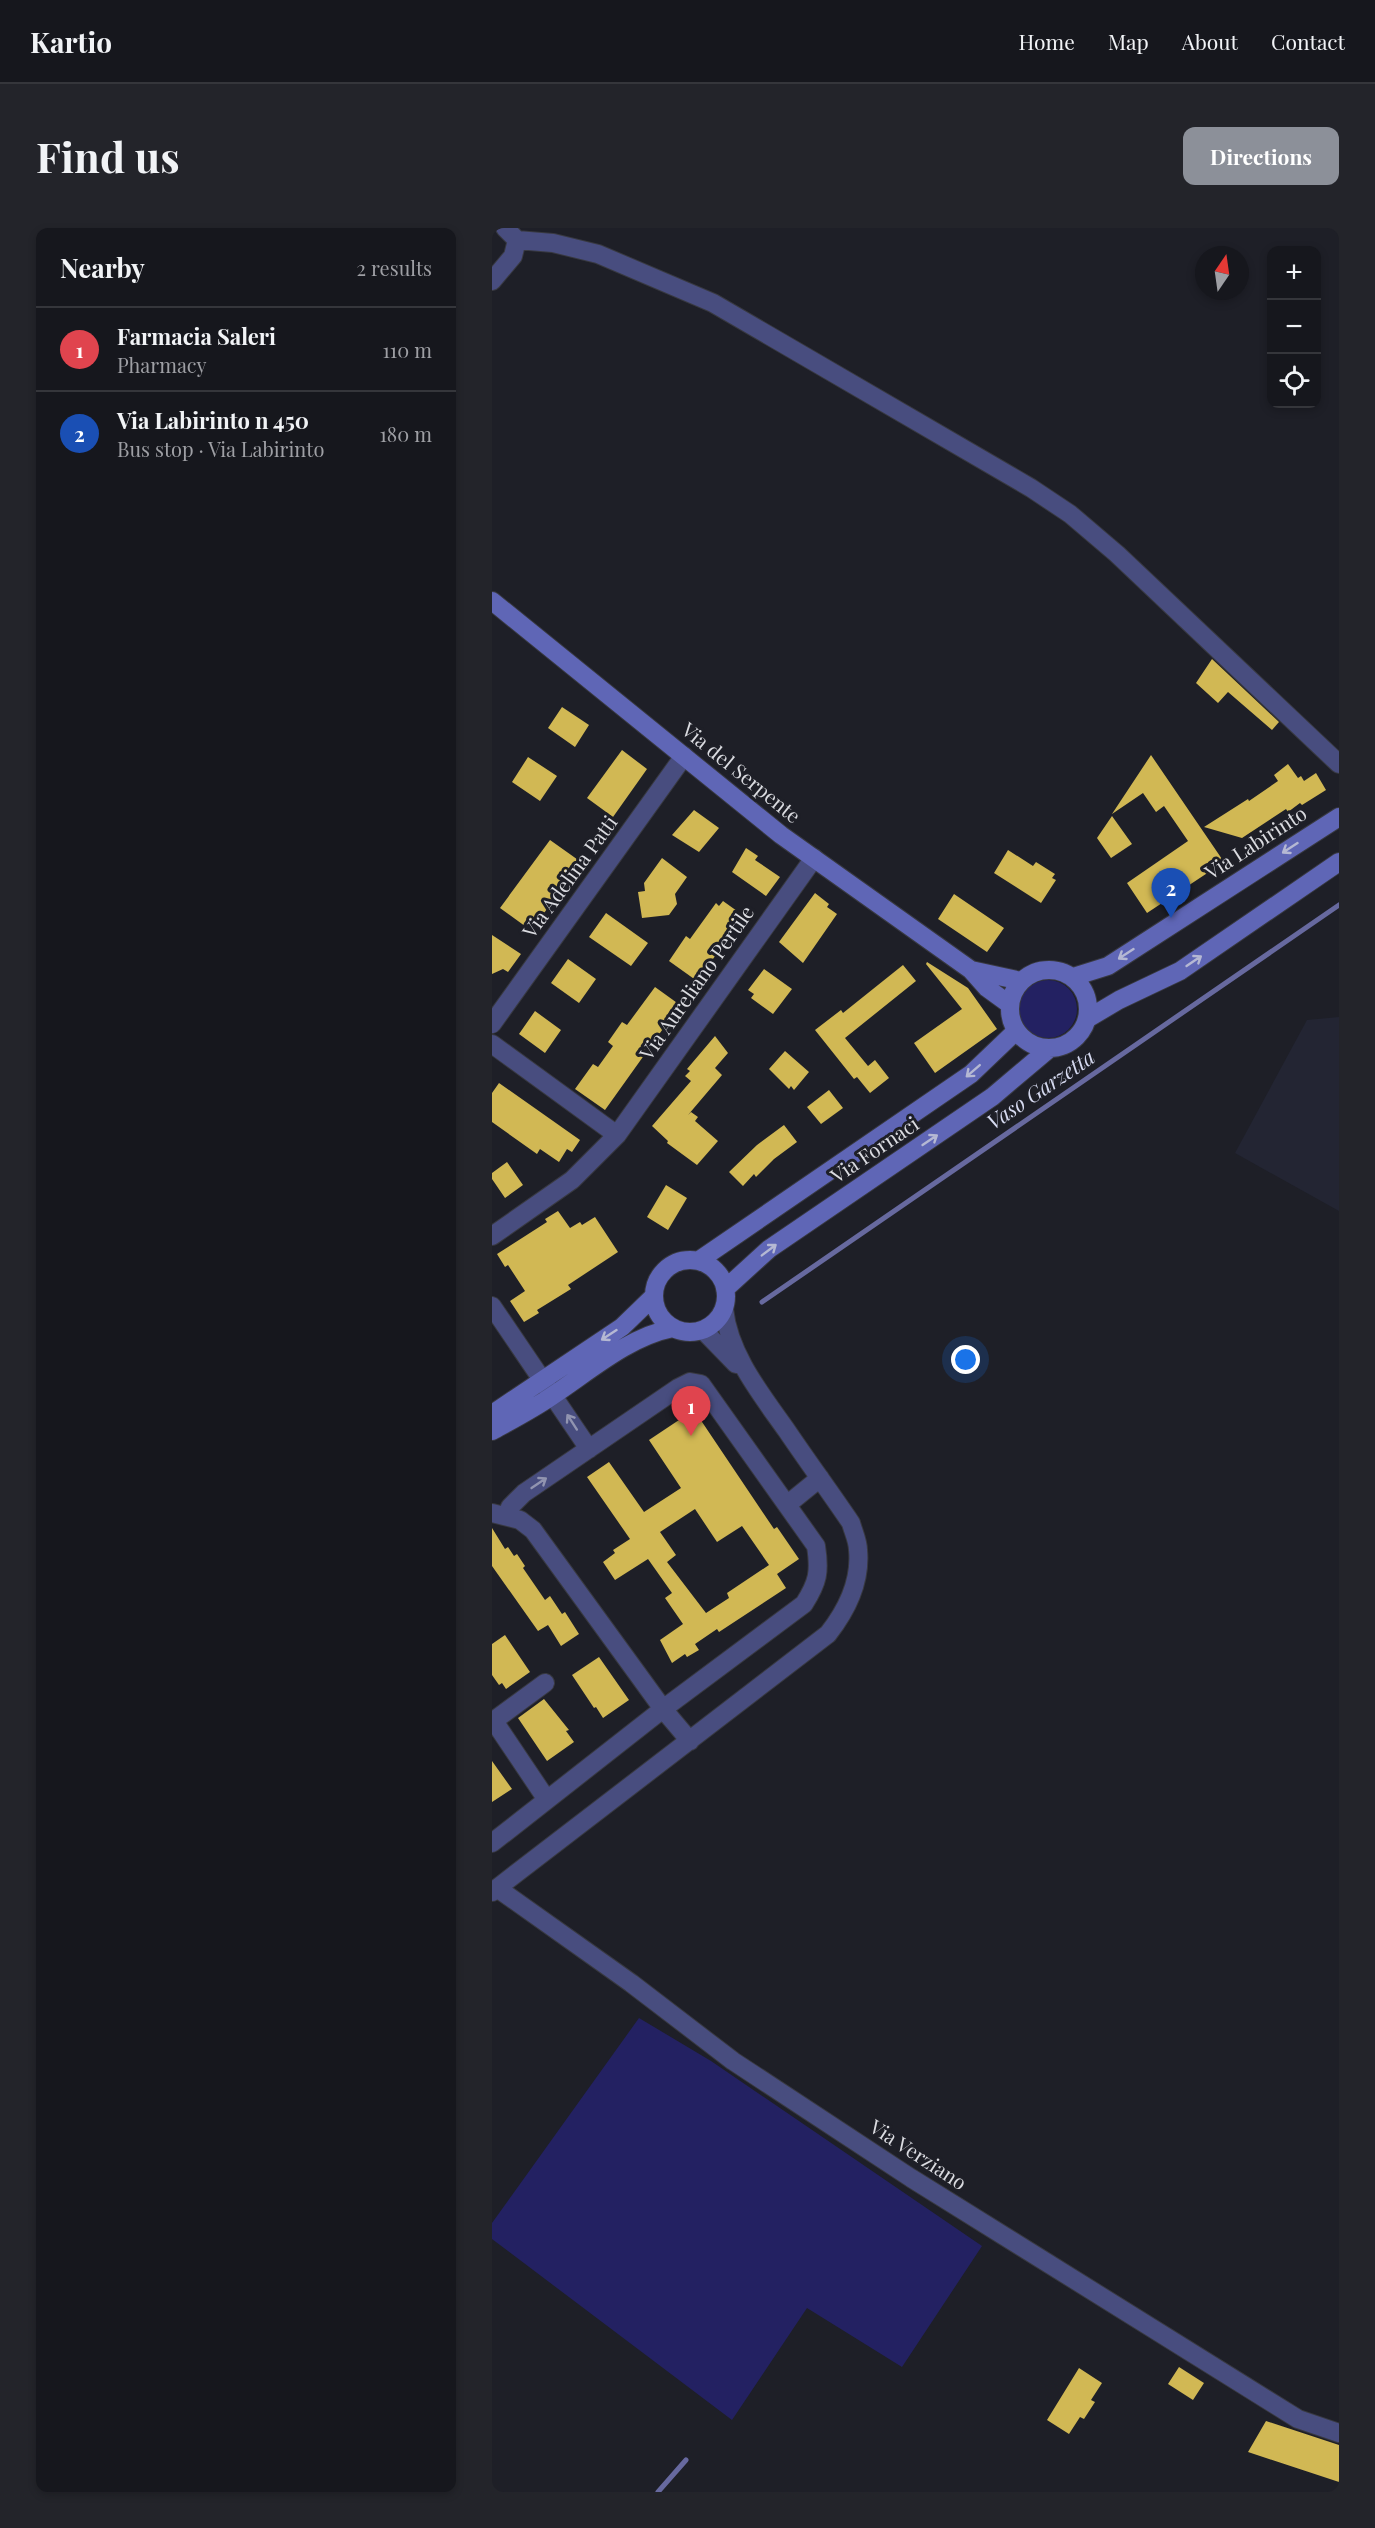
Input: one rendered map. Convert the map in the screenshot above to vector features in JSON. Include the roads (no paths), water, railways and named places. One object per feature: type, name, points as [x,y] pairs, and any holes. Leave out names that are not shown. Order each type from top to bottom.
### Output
[{"type":"street","points":[[492,281],[513,256],[511,234],[598,254],[712,303],[1031,488],[1070,514],[1117,554],[1339,764]]},
{"type":"street","name":"Via del Serpente","points":[[492,601],[781,835],[971,970],[987,988],[1010,1004]]},
{"type":"street","name":"Via Adelina Patti","points":[[492,1024],[684,756]]},
{"type":"street","name":"Via Labirinto","points":[[1073,977],[1108,966],[1339,817]]},
{"type":"street","name":"Via Aureliano Pertile","points":[[617,1135],[814,858]]},
{"type":"street","points":[[1087,1019],[1119,1000],[1180,971],[1339,862]]},
{"type":"street","points":[[1050,1048],[1034,1046],[1016,1031],[1010,1017],[1010,1004],[1015,988],[1021,981],[1032,973],[1048,969],[1073,977],[1086,995],[1089,1010],[1087,1019]]},
{"type":"street","name":"Via del Serpente","points":[[971,970],[1021,981]]},
{"type":"street","name":"Via Fornaci","points":[[725,1289],[769,1249],[992,1097],[1050,1048],[1059,1047],[1075,1038],[1087,1019]]},
{"type":"street","name":"Via Fornaci","points":[[492,1414],[622,1327],[653,1297],[658,1278],[667,1268],[678,1261],[698,1261],[971,1074],[1016,1031]]},
{"type":"street","points":[[492,1044],[617,1135],[572,1180],[492,1236]]},
{"type":"street","points":[[494,1890],[828,1634],[841,1618],[850,1599],[856,1578],[858,1550],[851,1522],[754,1383],[734,1347],[725,1321],[723,1281],[713,1268],[698,1261]]},
{"type":"street","points":[[653,1297],[659,1315],[673,1328]]},
{"type":"street","points":[[492,1306],[589,1449]]},
{"type":"street","points":[[492,1431],[554,1395],[651,1332],[673,1328],[688,1332],[703,1330],[719,1318],[724,1309]]},
{"type":"street","points":[[703,1330],[754,1383]]},
{"type":"street","points":[[492,1843],[663,1709],[804,1604],[815,1586],[819,1567],[816,1546],[788,1504],[701,1384],[690,1382],[525,1493],[500,1514]]},
{"type":"street","points":[[788,1504],[820,1478]]},
{"type":"street","points":[[500,1514],[520,1520],[533,1530],[663,1709],[690,1741]]},
{"type":"street","points":[[544,1683],[493,1721],[547,1800]]},
{"type":"street","name":"Via Verziano","points":[[494,1890],[632,1983],[732,2061],[911,2178],[1298,2419],[1339,2433]]},
{"type":"waterway","name":"Vaso Garzetta","points":[[762,1302],[1339,905]]},
{"type":"waterway","points":[[658,2492],[686,2460]]},
{"type":"place","name":"Via Labirinto n 450","points":[[1171,918]]},
{"type":"place","name":"Farmacia Saleri","points":[[691,1436]]}]
